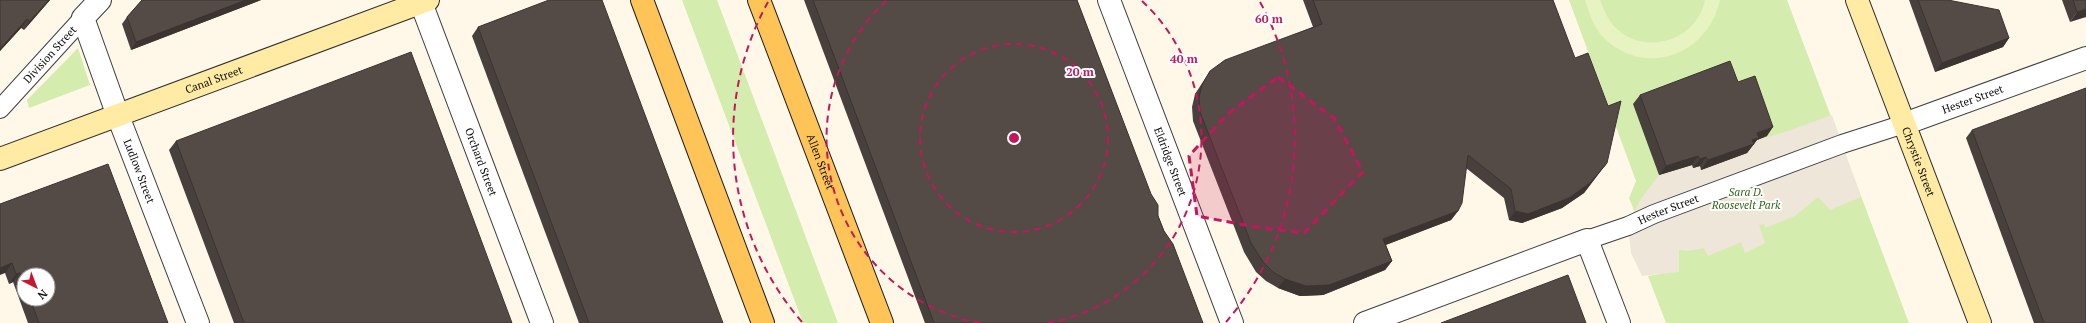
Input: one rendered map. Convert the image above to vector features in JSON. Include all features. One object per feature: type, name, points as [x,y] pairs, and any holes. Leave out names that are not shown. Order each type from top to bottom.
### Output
[{"type":"main road","points":[[642,0],[763,323]]},
{"type":"main road","name":"Allen Street","points":[[759,0],[882,323]]},
{"type":"main road","name":"Chrystie Street","points":[[1857,0],[1980,323]]},
{"type":"main road","name":"Canal Street","points":[[0,159],[423,1]]},
{"type":"street","name":"Division Street","points":[[0,109],[100,0]]},
{"type":"street","name":"Eldridge Street","points":[[1109,0],[1232,323]]},
{"type":"street","name":"Orchard Street","points":[[423,1],[542,323]]},
{"type":"street","name":"Ludlow Street","points":[[83,18],[118,116],[198,323]]},
{"type":"street","name":"Hester Street","points":[[1365,323],[1628,226],[1654,214],[1842,144],[1904,124],[2086,58]]},
{"type":"street","points":[[1587,240],[1618,323]]},
{"type":"highlighted area","points":[[1278,77],[1335,119],[1363,172],[1304,233],[1261,228],[1197,216],[1189,156],[1227,114]]},
{"type":"green space","points":[[682,0],[717,0],[838,323],[803,323]]},
{"type":"green space","name":"Sara D. Roosevelt Park","points":[[1569,0],[1787,0],[1909,323],[1666,323],[1648,276],[1660,274],[1629,198],[1636,181]]},
{"type":"green space","points":[[1585,0],[1600,0],[1610,21],[1627,36],[1640,41],[1654,42],[1668,40],[1681,34],[1692,26],[1700,14],[1705,0],[1720,0],[1713,19],[1702,35],[1688,47],[1672,55],[1654,58],[1636,56],[1618,49],[1602,36],[1594,23]]},
{"type":"green space","points":[[78,48],[90,85],[29,108],[27,100]]},
{"type":"shaded area","points":[[1832,115],[1861,197],[1830,210],[1818,197],[1795,216],[1765,228],[1764,224],[1759,225],[1765,243],[1745,253],[1741,242],[1708,256],[1704,248],[1689,251],[1679,250],[1679,272],[1642,276],[1631,253],[1628,226],[1640,200],[1659,175],[1692,165],[1700,166],[1701,169],[1750,142],[1785,132]]},
{"type":"building","points":[[0,0],[49,0],[30,21],[27,19],[0,49]]},
{"type":"building","points":[[142,0],[246,0],[136,42],[127,17]]},
{"type":"building","points":[[549,0],[602,0],[723,323],[589,323],[478,27]]},
{"type":"building","points":[[813,0],[1077,0],[1151,194],[1158,205],[1158,216],[1164,231],[1173,244],[1203,323],[934,323]]},
{"type":"building","points":[[1313,0],[1553,0],[1575,58],[1588,53],[1608,106],[1621,101],[1607,163],[1590,183],[1569,198],[1528,214],[1515,211],[1511,189],[1468,155],[1462,203],[1458,211],[1383,239],[1392,261],[1329,285],[1306,286],[1285,279],[1273,272],[1263,262],[1251,243],[1200,112],[1199,97],[1202,85],[1210,71],[1225,60],[1322,24]]},
{"type":"building","points":[[1918,0],[1948,0],[1999,10],[2009,38],[1942,63]]},
{"type":"building","points":[[2073,0],[2086,0],[2086,9],[2077,12]]},
{"type":"building","points":[[411,52],[512,323],[244,323],[176,141]]},
{"type":"building","points":[[1730,61],[1738,82],[1755,76],[1773,127],[1757,133],[1759,138],[1752,140],[1754,144],[1708,160],[1706,157],[1700,159],[1698,156],[1666,166],[1640,95]]},
{"type":"building","points":[[2086,88],[2086,323],[2044,323],[1972,130]]},
{"type":"building","points":[[108,164],[168,323],[39,323],[33,307],[56,307],[56,267],[16,267],[16,274],[12,263],[0,268],[0,204]]},
{"type":"building","points":[[1568,275],[1586,323],[1441,323]]}]
